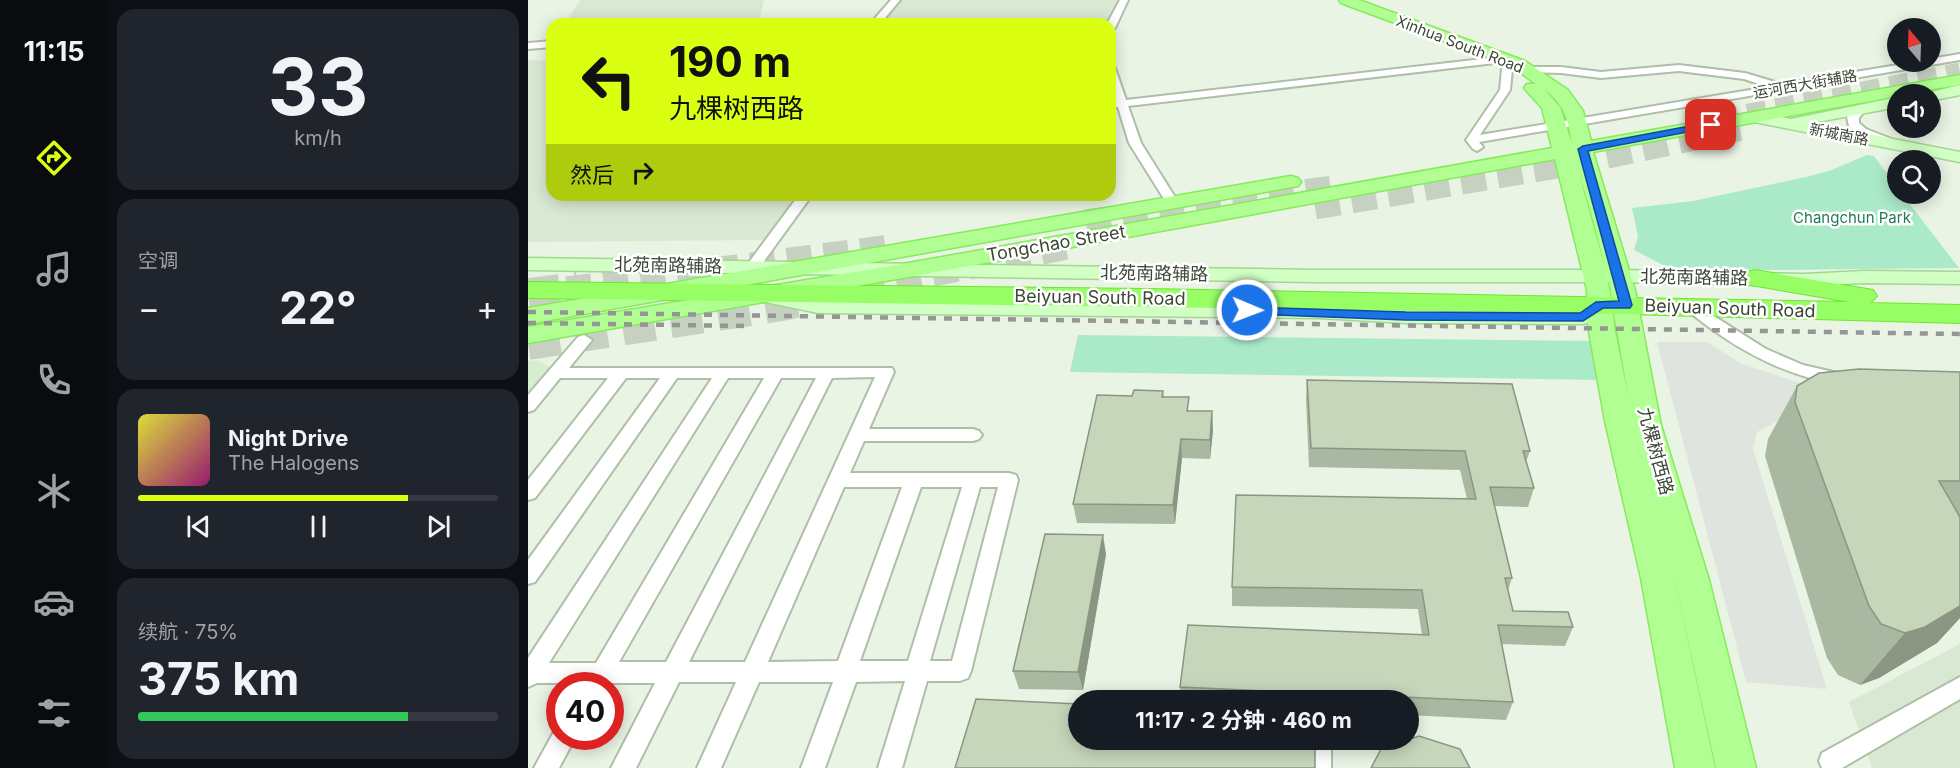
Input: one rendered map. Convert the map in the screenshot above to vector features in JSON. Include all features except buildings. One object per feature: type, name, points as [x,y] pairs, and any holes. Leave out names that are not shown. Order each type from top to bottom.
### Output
[{"type":"highway","name":"Beiyuan South Road","points":[[528,275],[753,279],[1258,299],[1610,290],[1693,308],[1960,314]]},
{"type":"highway","name":"Beiyuan South Road","points":[[528,290],[666,291],[753,279],[868,277],[1610,290],[1960,299]]},
{"type":"highway","points":[[1755,278],[1870,297]]},
{"type":"highway","points":[[1258,299],[1319,311]]},
{"type":"main road","name":"Xinhua South Road","points":[[1332,0],[1507,69],[1542,95],[1570,137]]},
{"type":"main road","name":"Xinhua South Road","points":[[1346,0],[1504,58],[1529,70],[1562,94],[1570,137]]},
{"type":"main road","points":[[1570,137],[1960,67]]},
{"type":"main road","points":[[1570,137],[1754,117],[1960,80]]},
{"type":"main road","name":"Tongchao Street","points":[[528,335],[798,267],[1172,202],[1476,145],[1570,137]]},
{"type":"main road","name":"Tongchao Street","points":[[868,277],[1570,137]]},
{"type":"main road","name":"九棵树西路","points":[[1570,137],[1647,425],[1692,580],[1736,768]]},
{"type":"main road","name":"九棵树西路","points":[[1610,290],[1601,326],[1619,421],[1658,578],[1695,768]]},
{"type":"main road","points":[[528,316],[666,291]]},
{"type":"street","points":[[880,18],[896,0]]},
{"type":"street","points":[[1115,18],[1124,0]]},
{"type":"street","points":[[528,46],[546,44]]},
{"type":"street","name":"运河西大街辅路","points":[[1570,137],[1781,88],[1960,57]]},
{"type":"street","points":[[1116,104],[1491,61]]},
{"type":"street","points":[[1476,145],[1478,128],[1505,90],[1507,69]]},
{"type":"street","points":[[1529,70],[1561,70],[1601,75],[1669,69],[1704,70],[1744,76],[1800,94]]},
{"type":"street","points":[[1116,84],[1135,144],[1172,202]]},
{"type":"street","points":[[1941,94],[1960,90]]},
{"type":"street","name":"运河西大街辅路","points":[[1784,123],[1887,104]]},
{"type":"street","points":[[1861,109],[1853,117],[1853,124],[1876,137],[1905,146]]},
{"type":"street","name":"新城南路","points":[[1754,117],[1960,157]]},
{"type":"street","points":[[753,279],[802,201]]},
{"type":"street","name":"北苑南路辅路","points":[[528,264],[753,279],[818,306],[1319,311],[1406,316],[1583,317],[1610,290]]},
{"type":"street","name":"北苑南路辅路","points":[[798,267],[1313,276],[1610,290],[1755,278],[1960,278]]},
{"type":"street","points":[[1693,308],[1719,329],[1769,357],[1815,374],[1853,380]]},
{"type":"street","points":[[528,406],[584,340]]},
{"type":"street","points":[[528,493],[621,372]]},
{"type":"street","points":[[528,576],[672,372]]},
{"type":"street","points":[[546,675],[529,674],[724,372]]},
{"type":"street","points":[[602,672],[776,372]]},
{"type":"street","points":[[623,768],[827,372]]},
{"type":"street","points":[[556,373],[886,372],[710,768]]},
{"type":"street","points":[[857,435],[973,435]]},
{"type":"street","points":[[624,677],[672,672],[960,671],[1009,480],[837,480]]},
{"type":"street","points":[[813,768],[914,480]]},
{"type":"street","points":[[890,768],[973,480]]},
{"type":"street","points":[[1831,761],[1960,687]]},
{"type":"street","points":[[546,768],[556,750]]},
{"type":"street","points":[[1319,750],[1319,768]]},
{"type":"shaded area","points":[[580,0],[764,0],[760,18],[569,18]]},
{"type":"shaded area","points":[[898,0],[1119,0],[1112,18],[888,18]]},
{"type":"shaded area","points":[[528,60],[546,61],[546,201],[800,201],[772,240],[528,242]]},
{"type":"shaded area","points":[[1657,342],[1707,342],[1742,364],[1807,385],[1780,420],[1757,432],[1753,449],[1827,689],[1746,682]]},
{"type":"shaded area","points":[[537,360],[551,368],[528,395],[528,361]]},
{"type":"shaded area","points":[[1960,644],[1960,768],[1872,768],[1849,702]]},
{"type":"green space","name":"Changchun Park","points":[[1867,155],[1874,156],[1887,174],[1887,204],[1910,204],[1959,268],[1767,270],[1667,267],[1634,250],[1638,237],[1632,208],[1693,201],[1829,171]]},
{"type":"green space","points":[[1078,335],[1597,341],[1603,380],[1070,372]]},
{"type":"tunnel","points":[[1719,119],[1960,72]]},
{"type":"tunnel","points":[[1315,207],[1574,163],[1747,127]]},
{"type":"tunnel","points":[[1086,222],[1340,187]]},
{"type":"tunnel","points":[[567,289],[891,247]]},
{"type":"tunnel","points":[[860,289],[1067,247]]},
{"type":"tunnel","points":[[528,294],[578,288]]},
{"type":"tunnel","points":[[528,344],[776,306],[867,288]]},
{"type":"railway","points":[[528,312],[1960,334]]},
{"type":"railway","points":[[528,323],[746,326]]},
{"type":"route","points":[[1247,310],[1406,316],[1583,317],[1600,305],[1626,305],[1600,206],[1585,164],[1583,149],[1711,125]]}]
